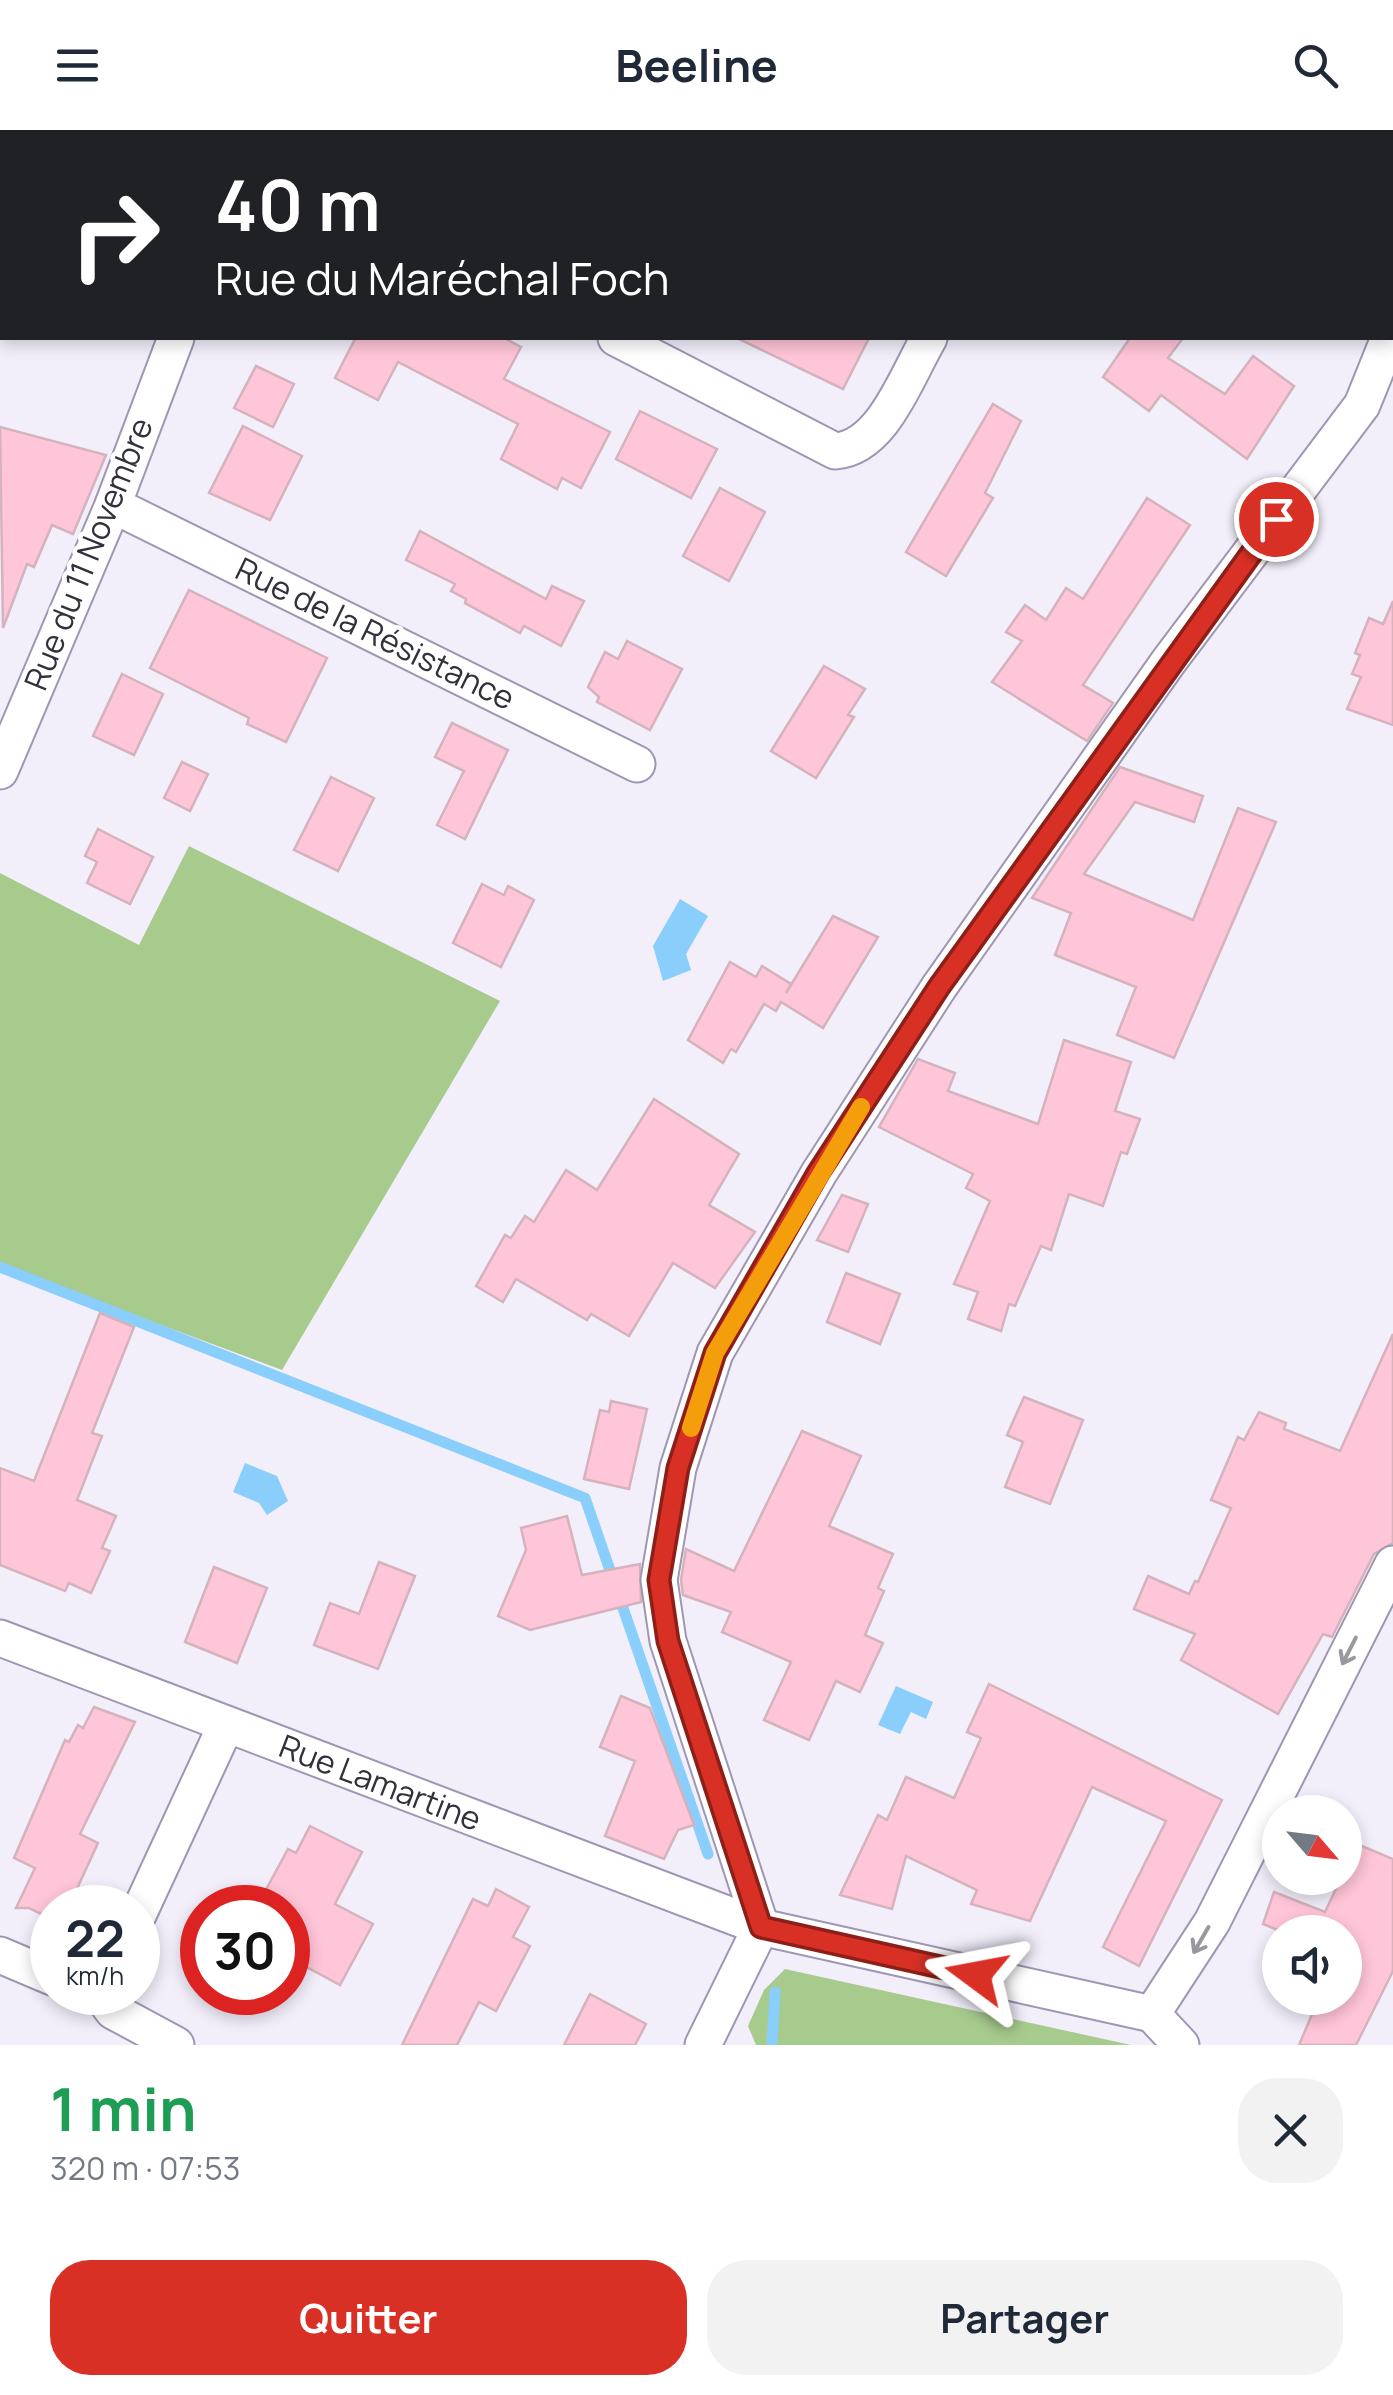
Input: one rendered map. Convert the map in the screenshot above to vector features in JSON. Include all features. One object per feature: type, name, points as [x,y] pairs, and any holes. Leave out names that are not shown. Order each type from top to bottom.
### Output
[{"type":"street","name":"Rue du 11 Novembre","points":[[0,770],[113,504],[175,340]]},
{"type":"street","points":[[620,340],[835,451],[854,450],[872,434],[929,340]]},
{"type":"street","points":[[702,2045],[761,1927],[668,1641],[659,1580],[678,1468],[715,1353],[818,1173],[939,987],[1169,662],[1362,404],[1390,340]]},
{"type":"street","name":"Rue de la Résistance","points":[[113,504],[638,764]]},
{"type":"street","points":[[1181,2045],[1152,2014],[1212,1922],[1393,1564]]},
{"type":"street","name":"Rue Lamartine","points":[[0,1638],[761,1927],[1152,2014]]},
{"type":"street","points":[[152,1885],[226,1725]]},
{"type":"street","points":[[0,1954],[30,1968]]},
{"type":"street","points":[[120,2015],[176,2045]]},
{"type":"green space","points":[[189,846],[500,1001],[282,1370],[0,1265],[0,873],[139,945]]},
{"type":"green space","points":[[785,1969],[1131,2045],[756,2045],[748,2026],[764,1990]]},
{"type":"water","points":[[680,899],[708,916],[686,954],[691,970],[663,981],[653,946]]},
{"type":"water","points":[[245,1463],[277,1476],[288,1501],[267,1515],[259,1503],[233,1492]]},
{"type":"water","points":[[896,1686],[933,1702],[926,1719],[911,1712],[900,1734],[878,1725]]},
{"type":"building","points":[[354,340],[508,340],[521,347],[504,379],[610,432],[581,488],[562,478],[557,489],[501,459],[518,424],[398,362],[378,400],[335,378]]},
{"type":"building","points":[[741,340],[868,340],[843,389]]},
{"type":"building","points":[[1129,340],[1182,340],[1168,358],[1225,394],[1253,356],[1294,386],[1247,459],[1161,395],[1149,411],[1103,377]]},
{"type":"building","points":[[256,366],[294,384],[273,427],[234,408]]},
{"type":"building","points":[[993,404],[1021,421],[985,493],[993,498],[946,576],[906,552]]},
{"type":"building","points":[[640,411],[717,449],[691,498],[616,459]]},
{"type":"building","points":[[243,426],[302,456],[270,520],[209,493]]},
{"type":"building","points":[[0,427],[106,455],[73,534],[52,525],[34,567],[27,564],[3,628]]},
{"type":"building","points":[[720,488],[765,512],[729,581],[683,556]]},
{"type":"building","points":[[1147,498],[1190,525],[1083,685],[1113,703],[1087,741],[992,682],[1022,641],[1006,632],[1025,605],[1046,620],[1066,588],[1083,599]]},
{"type":"building","points":[[420,531],[546,599],[552,586],[584,601],[561,646],[524,626],[520,633],[465,603],[466,599],[451,591],[455,584],[406,560]]},
{"type":"building","points":[[189,590],[327,658],[286,742],[247,724],[249,718],[150,668]]},
{"type":"building","points":[[1393,601],[1393,725],[1347,709],[1361,677],[1352,674],[1360,655],[1355,653],[1369,618],[1383,624]]},
{"type":"building","points":[[627,641],[682,669],[650,730],[597,702],[599,697],[588,687],[605,652],[618,659]]},
{"type":"building","points":[[824,666],[865,689],[848,715],[854,717],[816,778],[771,751]]},
{"type":"building","points":[[122,674],[163,694],[134,755],[93,736]]},
{"type":"building","points":[[452,723],[508,750],[465,839],[437,825],[464,771],[435,757]]},
{"type":"building","points":[[182,762],[208,774],[190,811],[164,798]]},
{"type":"building","points":[[1120,767],[1203,796],[1194,822],[1135,802],[1084,874],[1193,920],[1238,808],[1276,822],[1174,1058],[1117,1035],[1136,987],[1055,955],[1071,913],[1032,898]]},
{"type":"building","points":[[331,777],[374,798],[338,871],[294,850]]},
{"type":"building","points":[[98,829],[153,857],[130,904],[87,883],[97,862],[85,856]]},
{"type":"building","points":[[482,884],[504,895],[508,886],[534,900],[501,967],[453,943]]},
{"type":"building","points":[[833,916],[878,937],[823,1028],[781,1002],[776,1011],[764,1004],[736,1052],[731,1049],[723,1063],[688,1040],[730,962],[756,977],[762,966],[791,984],[786,993]]},
{"type":"building","points":[[1064,1040],[1131,1062],[1115,1111],[1140,1119],[1127,1154],[1121,1152],[1103,1206],[1069,1194],[1051,1250],[1041,1246],[1015,1306],[1009,1304],[1001,1331],[968,1319],[978,1292],[954,1284],[990,1201],[966,1188],[973,1174],[879,1127],[918,1059],[955,1073],[948,1091],[1038,1124]]},
{"type":"building","points":[[654,1099],[739,1154],[709,1205],[755,1232],[715,1288],[673,1263],[629,1336],[591,1314],[587,1320],[516,1279],[503,1302],[476,1286],[505,1235],[511,1238],[525,1216],[534,1222],[566,1170],[597,1190]]},
{"type":"building","points":[[842,1195],[868,1204],[848,1252],[817,1240]]},
{"type":"building","points":[[846,1273],[900,1294],[880,1344],[827,1322]]},
{"type":"building","points":[[100,1313],[134,1327],[92,1433],[102,1436],[77,1500],[116,1516],[102,1548],[110,1551],[91,1593],[69,1583],[65,1591],[0,1565],[0,1468],[34,1481]]},
{"type":"building","points":[[1393,1334],[1393,1543],[1374,1554],[1332,1637],[1323,1634],[1278,1714],[1181,1660],[1195,1634],[1134,1609],[1148,1576],[1189,1594],[1198,1582],[1231,1508],[1211,1500],[1238,1437],[1244,1440],[1259,1412],[1286,1423],[1284,1429],[1340,1451]]},
{"type":"building","points":[[1024,1397],[1083,1420],[1050,1504],[1005,1487],[1023,1442],[1007,1435]]},
{"type":"building","points":[[611,1401],[647,1409],[629,1489],[584,1479],[600,1410],[609,1412]]},
{"type":"building","points":[[802,1431],[861,1456],[829,1526],[893,1554],[878,1588],[884,1591],[865,1635],[883,1643],[860,1692],[836,1681],[809,1740],[764,1720],[791,1662],[722,1632],[731,1612],[683,1595],[681,1580],[686,1549],[734,1571]]},
{"type":"building","points":[[567,1516],[582,1575],[640,1564],[641,1602],[530,1630],[498,1616],[526,1550],[521,1528]]},
{"type":"building","points":[[379,1562],[415,1576],[378,1669],[314,1645],[330,1603],[359,1614]]},
{"type":"building","points":[[214,1567],[267,1588],[237,1663],[185,1642]]},
{"type":"building","points":[[989,1684],[1222,1800],[1139,1966],[1103,1947],[1166,1821],[1092,1787],[1030,1921],[971,1904],[977,1890],[906,1856],[892,1909],[840,1895],[878,1815],[887,1820],[906,1777],[954,1798],[981,1738],[967,1732]]},
{"type":"building","points":[[621,1696],[650,1708],[694,1825],[678,1830],[664,1859],[605,1836],[635,1761],[600,1747]]},
{"type":"building","points":[[94,1707],[135,1722],[80,1834],[98,1843],[79,1885],[30,1885],[30,1908],[16,1908],[35,1868],[14,1858],[65,1740],[69,1742],[78,1725],[83,1728]]},
{"type":"building","points":[[310,1826],[362,1852],[335,1904],[373,1924],[340,1985],[310,1969],[310,1885],[268,1885],[288,1849],[296,1853]]},
{"type":"building","points":[[1362,1846],[1393,1859],[1393,1971],[1356,2045],[1299,2045],[1312,2015],[1362,2015],[1362,1915],[1266,1915],[1273,1895],[1325,1912],[1333,1895],[1362,1895]]},
{"type":"building","points":[[496,1889],[529,1907],[513,1937],[530,1946],[496,2011],[479,2002],[457,2045],[402,2045],[473,1899],[488,1906]]},
{"type":"building","points":[[590,1994],[646,2024],[635,2045],[564,2045]]},
{"type":"waterway","points":[[0,1267],[585,1498],[708,1854]]},
{"type":"waterway","points":[[772,2045],[775,1992]]},
{"type":"slow traffic","points":[[691,1428],[715,1353],[818,1173],[861,1107]]},
{"type":"route","points":[[976,1975],[761,1927],[668,1641],[659,1580],[678,1468],[715,1353],[818,1173],[939,987],[1169,662],[1276,519]]}]
